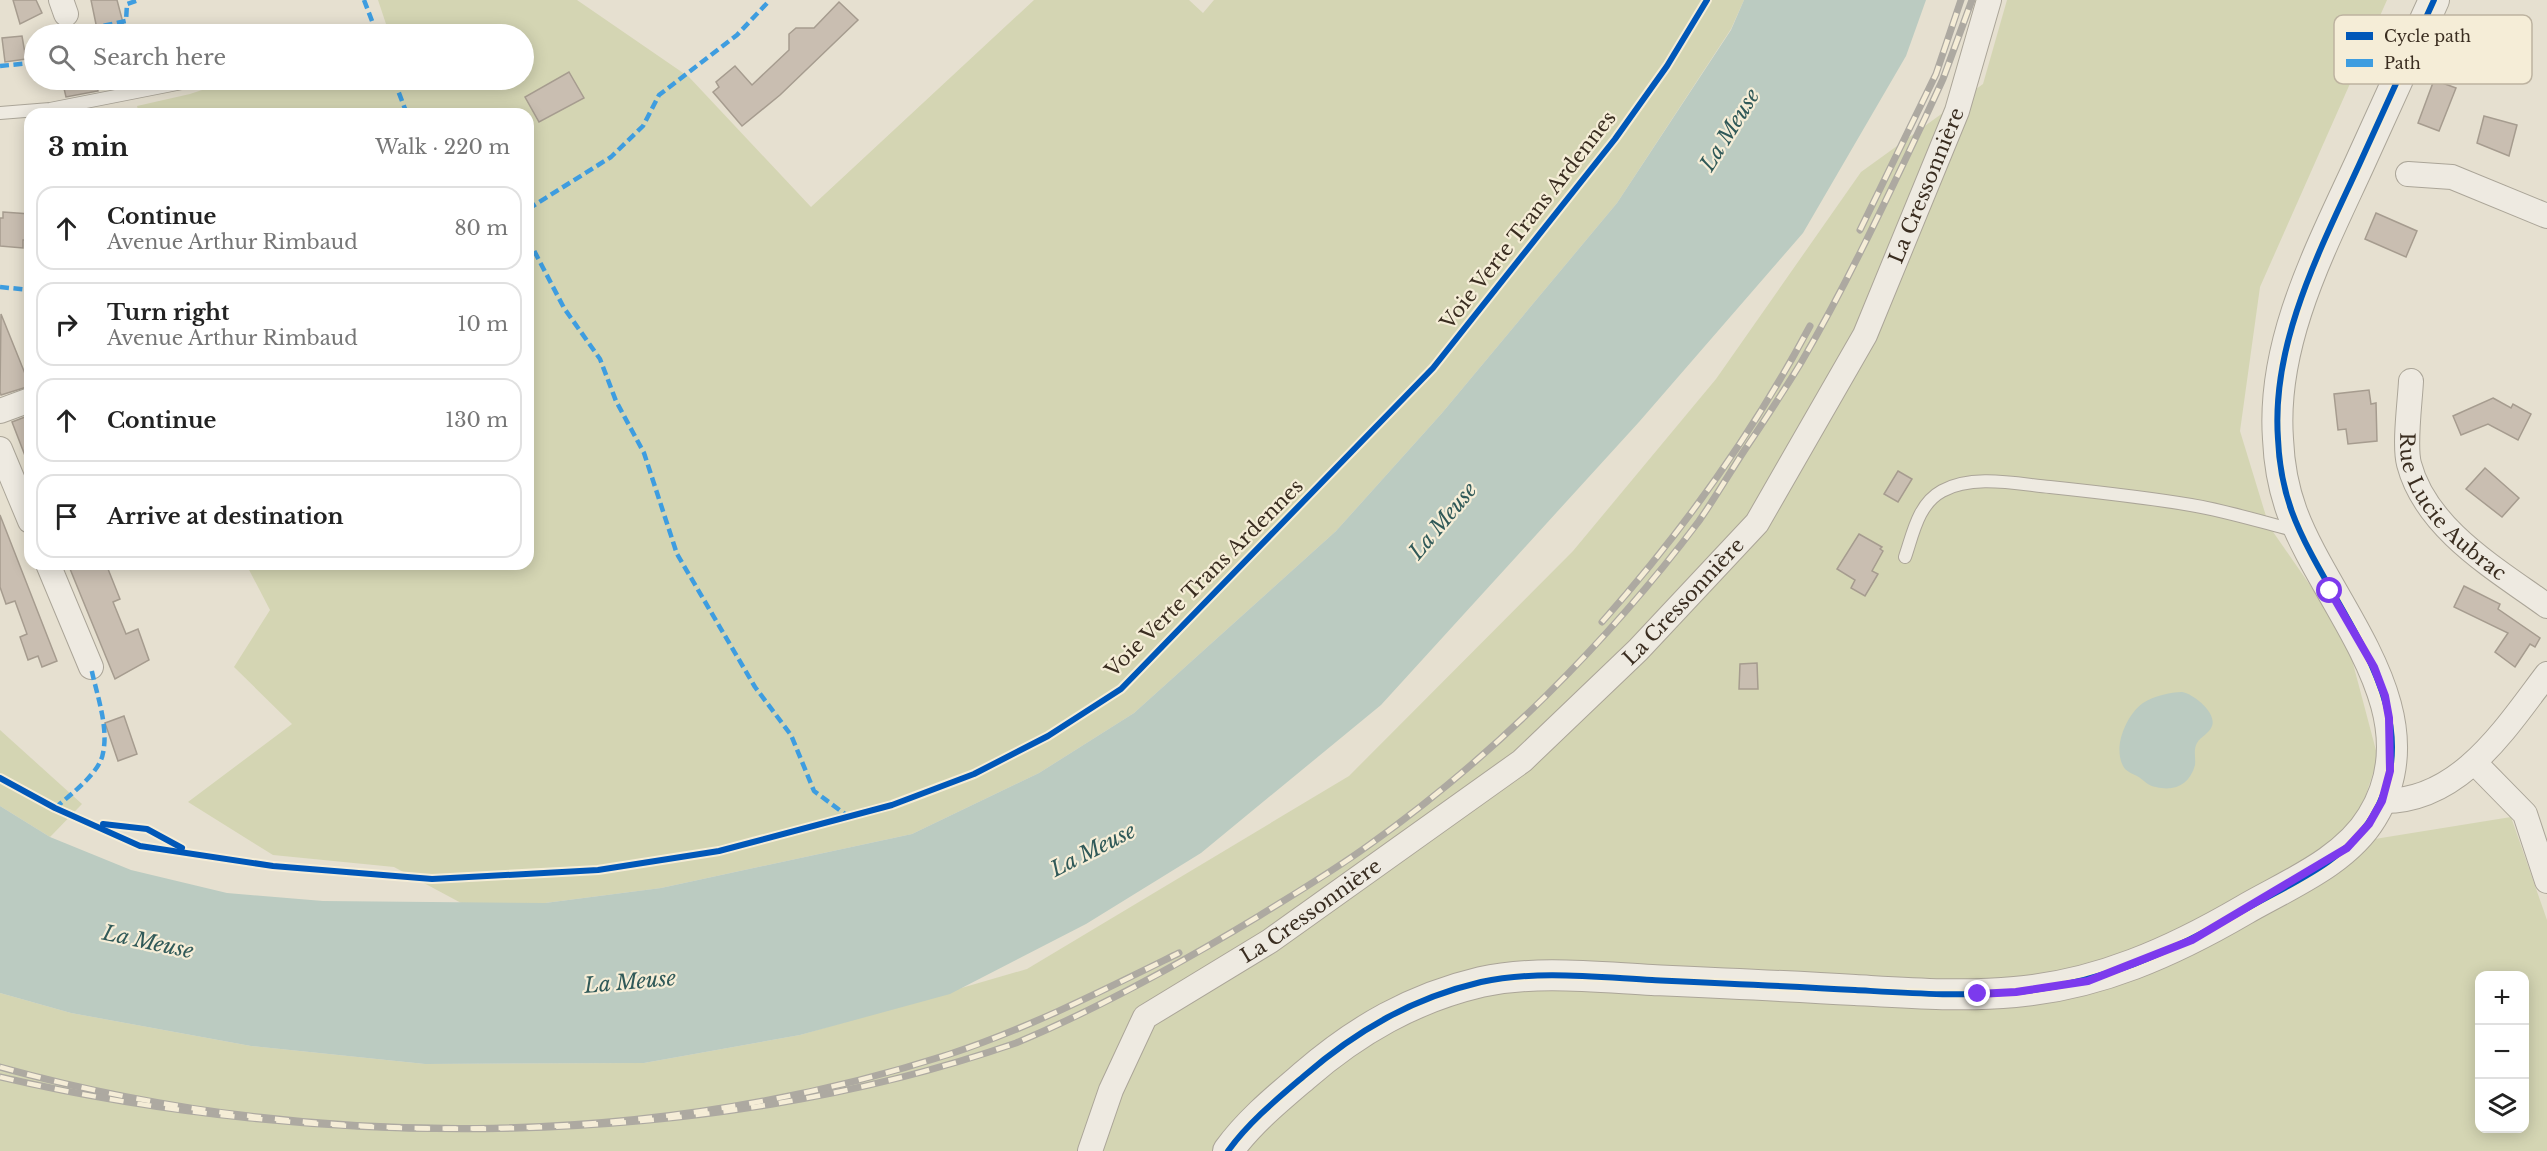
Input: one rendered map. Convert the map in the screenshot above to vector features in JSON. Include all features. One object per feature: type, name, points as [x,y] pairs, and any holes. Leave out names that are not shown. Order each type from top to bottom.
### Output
[{"type":"street","name":"La Cressonnière","points":[[1090,1151],[1111,1089],[1145,1017],[1270,941],[1521,760],[1638,650],[1757,523],[1865,335],[1957,111],[1989,0]]},
{"type":"street","points":[[2427,15],[2434,0]]},
{"type":"street","points":[[1228,1151],[1261,1113],[1352,1037],[1414,1003],[1450,990],[1487,981],[1562,975],[1978,994],[2052,988],[2088,981],[2192,940],[2347,848],[2369,824],[2382,801],[2390,771],[2389,718],[2385,696],[2374,667],[2330,591],[2292,513],[2282,473],[2277,435],[2286,351],[2297,312],[2330,227],[2396,84]]},
{"type":"street","points":[[2408,174],[2452,177],[2547,216]]},
{"type":"street","name":"Rue Lucie Aubrac","points":[[2411,381],[2408,462],[2422,498],[2479,556],[2547,606]]},
{"type":"street","points":[[0,411],[24,402]]},
{"type":"street","points":[[0,449],[24,507]]},
{"type":"street","points":[[51,570],[91,667]]},
{"type":"street","points":[[2382,801],[2397,802],[2440,788],[2475,763],[2547,674]]},
{"type":"street","points":[[2475,763],[2525,814],[2547,881]]},
{"type":"lane","points":[[60,108],[148,90]]},
{"type":"lane","points":[[0,113],[24,112]]},
{"type":"lane","points":[[1905,557],[1920,513],[1942,490],[1964,484],[1995,482],[2130,495],[2193,505],[2302,532]]},
{"type":"green space","points":[[378,0],[577,0],[689,77],[811,207],[1034,0],[1189,0],[1203,13],[1214,0],[1744,0],[1731,29],[1617,203],[1442,413],[1336,531],[1134,713],[1039,773],[912,834],[661,888],[545,903],[463,904],[394,867],[273,855],[188,802],[292,724],[234,667],[270,610],[249,570],[534,570],[534,108],[138,108],[137,106],[202,90],[534,90],[534,24],[386,24]]},
{"type":"green space","points":[[2007,0],[2387,0],[2380,15],[2334,15],[2334,84],[2350,84],[2260,287],[2240,431],[2269,526],[2346,637],[2378,758],[2350,843],[2511,817],[2547,920],[2547,1151],[0,1151],[0,993],[71,1013],[251,1046],[425,1064],[644,1063],[800,1035],[1027,969],[1349,776],[1573,551],[1716,379],[1861,172],[1983,84]]},
{"type":"green space","points":[[0,730],[82,804],[50,837],[0,806]]},
{"type":"water","name":"La Meuse","points":[[1744,0],[1926,0],[1906,56],[1803,233],[1639,422],[1381,705],[1201,853],[1086,924],[950,994],[800,1035],[644,1063],[425,1064],[251,1046],[71,1013],[0,993],[0,806],[50,837],[131,870],[227,893],[323,901],[545,903],[661,888],[912,834],[1039,773],[1134,713],[1336,531],[1442,413],[1617,203],[1731,30]]},
{"type":"water","points":[[2182,692],[2192,696],[2208,710],[2213,721],[2212,726],[2197,743],[2193,772],[2185,782],[2169,788],[2153,786],[2125,769],[2120,752],[2122,733],[2131,716],[2143,703],[2162,695]]},
{"type":"building","points":[[13,0],[36,0],[42,13],[20,24]]},
{"type":"building","points":[[91,0],[117,0],[123,24],[96,24]]},
{"type":"building","points":[[839,2],[858,20],[780,95],[742,126],[713,92],[719,87],[716,82],[735,66],[752,85],[789,50],[789,34],[796,28],[814,28]]},
{"type":"building","points":[[22,36],[24,59],[5,62],[2,38]]},
{"type":"building","points":[[569,72],[584,98],[539,122],[534,108],[531,108],[525,97]]},
{"type":"building","points":[[2433,84],[2445,84],[2456,88],[2439,131],[2418,123]]},
{"type":"building","points":[[64,90],[98,91],[66,97]]},
{"type":"building","points":[[2484,116],[2517,125],[2509,156],[2477,143]]},
{"type":"building","points":[[3,212],[24,214],[23,248],[0,246],[0,218],[3,218]]},
{"type":"building","points":[[2376,213],[2417,231],[2406,257],[2365,239]]},
{"type":"building","points":[[1,314],[24,371],[24,388],[1,395]]},
{"type":"building","points":[[2369,390],[2371,404],[2376,403],[2377,441],[2348,444],[2346,429],[2338,430],[2334,394]]},
{"type":"building","points":[[2493,398],[2511,408],[2513,404],[2531,414],[2518,440],[2488,424],[2461,435],[2453,416]]},
{"type":"building","points":[[24,417],[24,453],[12,422]]},
{"type":"building","points":[[2485,468],[2519,498],[2502,517],[2466,489]]},
{"type":"building","points":[[1898,471],[1912,479],[1898,502],[1884,494]]},
{"type":"building","points":[[0,515],[57,661],[42,667],[38,656],[28,660],[20,637],[27,634],[15,601],[6,604],[0,587]]},
{"type":"building","points":[[1859,534],[1882,547],[1880,549],[1883,551],[1872,571],[1878,574],[1865,596],[1851,588],[1855,580],[1837,569]]},
{"type":"building","points":[[70,570],[108,570],[120,599],[113,602],[126,634],[138,629],[149,660],[115,679]]},
{"type":"building","points":[[2464,586],[2500,604],[2498,609],[2540,638],[2535,647],[2530,644],[2515,667],[2495,652],[2508,633],[2454,607]]},
{"type":"building","points":[[1757,663],[1758,689],[1739,689],[1740,664]]},
{"type":"building","points":[[124,716],[137,754],[118,761],[105,723]]},
{"type":"railway","points":[[1860,230],[1936,74],[1961,0]]},
{"type":"railway","points":[[0,1077],[123,1101],[250,1118],[380,1127],[511,1128],[642,1121],[771,1104],[896,1079],[1016,1043],[1109,1000],[1170,968],[1342,864],[1460,775],[1504,736],[1587,653],[1664,566],[1705,512],[1788,384],[1819,331],[1867,240],[1926,116],[1943,79],[1972,0]]},
{"type":"railway","points":[[1602,622],[1660,553],[1715,480],[1765,405],[1810,326]]},
{"type":"railway","points":[[0,1067],[116,1095],[235,1114],[355,1125],[476,1128],[597,1123],[717,1109],[835,1086],[950,1054],[1037,1020],[1179,953]]},
{"type":"marked path","points":[[112,24],[126,21],[127,4],[139,0]]},
{"type":"marked path","points":[[364,0],[373,24]]},
{"type":"marked path","points":[[534,205],[611,157],[643,126],[659,95],[737,35],[770,0]]},
{"type":"marked path","points":[[0,66],[24,64]]},
{"type":"marked path","points":[[398,90],[405,108]]},
{"type":"marked path","points":[[534,250],[564,308],[600,359],[616,401],[644,453],[677,554],[755,687],[791,735],[814,791],[849,817]]},
{"type":"marked path","points":[[0,287],[24,289]]},
{"type":"marked path","points":[[55,808],[90,776],[101,761],[104,743],[103,721],[91,667]]},
{"type":"cycle path","name":"Voie Verte Trans Ardennes","points":[[0,778],[55,808],[140,846],[273,866],[432,879],[598,870],[719,851],[892,805],[974,774],[1048,736],[1121,689],[1433,368],[1615,139],[1667,66],[1707,0]]},
{"type":"cycle path","points":[[2427,15],[2434,0]]},
{"type":"cycle path","points":[[1228,1151],[1264,1111],[1344,1044],[1409,1007],[1432,997],[1481,982],[1545,975],[1935,994],[2015,992],[2046,988],[2105,974],[2190,940],[2314,871],[2347,847],[2372,817],[2389,778],[2392,738],[2384,699],[2370,661],[2308,548],[2292,512],[2284,486],[2279,457],[2278,403],[2282,368],[2301,298],[2329,230],[2396,84]]},
{"type":"cycle path","points":[[103,824],[147,829],[182,848]]},
{"type":"route","points":[[1978,994],[2052,988],[2088,981],[2192,940],[2347,848],[2369,824],[2382,801],[2390,771],[2389,718],[2385,696],[2374,667],[2330,591]]}]
